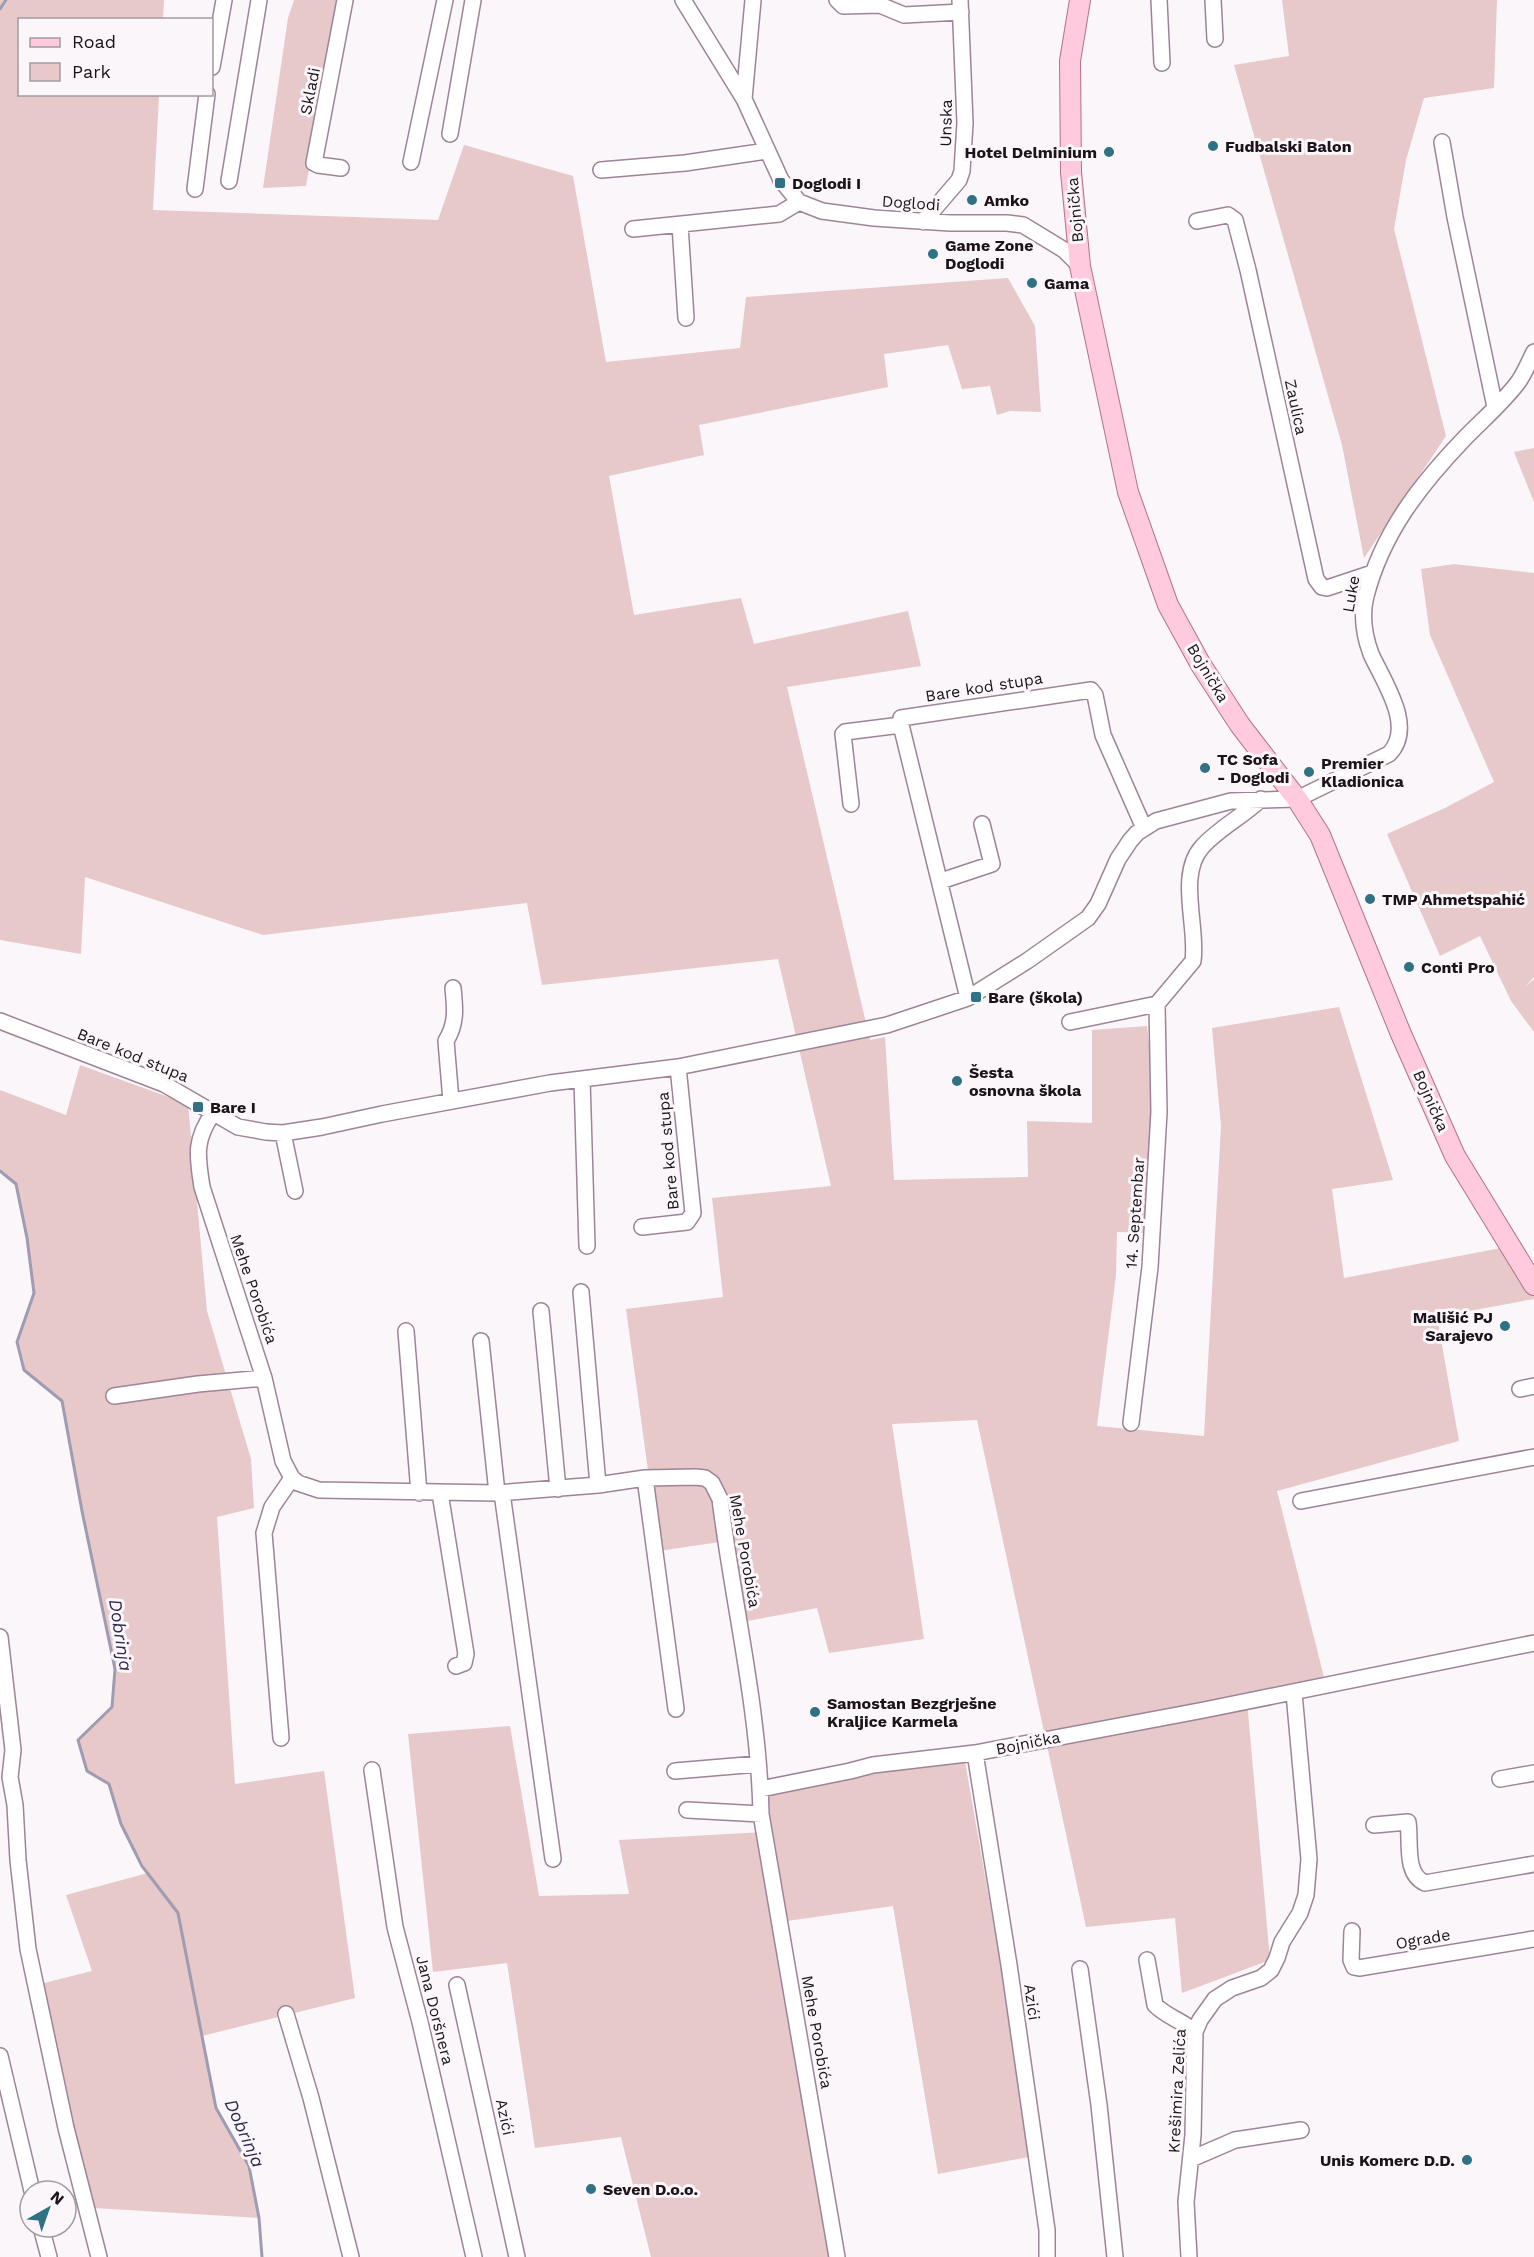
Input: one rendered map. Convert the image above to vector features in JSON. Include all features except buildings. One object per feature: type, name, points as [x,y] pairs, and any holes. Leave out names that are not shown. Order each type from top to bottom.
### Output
[{"type":"main road","name":"Bojnička","points":[[1080,0],[1070,61],[1071,172],[1080,266],[1128,492],[1168,605],[1201,665],[1240,724],[1297,799],[1320,835],[1401,1034],[1455,1156],[1534,1285]]},
{"type":"street","points":[[213,61],[224,0]]},
{"type":"street","points":[[229,181],[259,0]]},
{"type":"street","name":"Skladi","points":[[340,168],[314,163],[345,0]]},
{"type":"street","points":[[411,162],[445,0]]},
{"type":"street","points":[[450,134],[473,0]]},
{"type":"street","points":[[633,229],[779,214],[799,202],[780,180],[744,99],[683,0]]},
{"type":"street","points":[[744,99],[753,0]]},
{"type":"street","name":"Unska","points":[[837,0],[843,6],[891,5],[904,15],[961,6],[965,123],[962,171],[959,180],[923,222]]},
{"type":"street","points":[[1159,0],[1162,63]]},
{"type":"street","points":[[1213,0],[1215,39]]},
{"type":"street","points":[[195,189],[207,96]]},
{"type":"street","points":[[1442,142],[1455,217],[1495,407]]},
{"type":"street","points":[[601,170],[685,163],[767,151]]},
{"type":"street","name":"Doglodi","points":[[799,202],[810,208],[874,218],[1023,225],[1064,250],[1080,266]]},
{"type":"street","name":"Zaulica","points":[[1197,221],[1228,215],[1234,220],[1248,270],[1316,579],[1327,588],[1372,573]]},
{"type":"street","points":[[680,225],[686,318]]},
{"type":"street","name":"Luke","points":[[1297,799],[1389,754],[1398,742],[1400,726],[1387,684],[1372,655],[1362,616],[1372,573],[1392,530],[1426,480],[1495,407],[1527,382],[1534,352]]},
{"type":"street","name":"Bare kod stupa","points":[[901,725],[902,718],[1091,690],[1095,695],[1103,735],[1144,828]]},
{"type":"street","points":[[851,804],[843,734],[901,725],[968,998]]},
{"type":"street","points":[[1070,1022],[1157,1004],[1193,961],[1191,882],[1195,856],[1218,831],[1248,811],[1261,799]]},
{"type":"street","name":"Bare kod stupa","points":[[0,1021],[164,1084],[238,1126],[266,1132],[283,1133],[322,1127],[451,1101],[577,1080],[678,1067],[887,1025],[968,998],[1027,961],[1088,918],[1098,904],[1118,859],[1130,841],[1144,828],[1156,821],[1231,801],[1297,799]]},
{"type":"street","points":[[941,881],[992,864],[982,824]]},
{"type":"street","points":[[451,1101],[446,1041],[454,1024],[453,988]]},
{"type":"street","name":"14. Septembar","points":[[1131,1423],[1151,1255],[1159,1112],[1157,1004]]},
{"type":"street","name":"Bare kod stupa","points":[[642,1227],[687,1222],[693,1213],[678,1067]]},
{"type":"street","points":[[577,1080],[579,1218]]},
{"type":"street","points":[[577,1080],[587,1246]]},
{"type":"street","name":"Mehe Porobića","points":[[214,1112],[199,1137],[198,1162],[202,1187],[264,1378],[284,1461],[292,1478],[304,1486],[319,1490],[418,1493],[499,1493],[598,1485],[645,1478],[705,1478],[716,1489],[741,1634],[761,1789],[761,1814],[837,2257]]},
{"type":"street","points":[[283,1133],[295,1191]]},
{"type":"street","points":[[581,1292],[598,1485]]},
{"type":"street","points":[[541,1311],[558,1489]]},
{"type":"street","points":[[406,1331],[418,1493]]},
{"type":"street","points":[[481,1341],[499,1493],[553,1859]]},
{"type":"street","points":[[114,1396],[198,1384],[264,1378]]},
{"type":"street","points":[[1301,1501],[1534,1457]]},
{"type":"street","points":[[281,1738],[264,1533],[272,1506],[292,1478]]},
{"type":"street","points":[[645,1478],[676,1709]]},
{"type":"street","points":[[440,1492],[466,1654],[464,1663],[456,1666]]},
{"type":"street","points":[[0,1637],[13,1750],[5,1777],[15,1805],[18,1860],[28,1949],[66,2128],[99,2257]]},
{"type":"street","name":"Bojnička","points":[[761,1789],[873,1765],[975,1753],[1294,1693],[1534,1643]]},
{"type":"street","name":"Krešimira Zelića","points":[[1189,2257],[1186,2202],[1191,2159],[1195,2032],[1200,2020],[1215,1999],[1232,1988],[1261,1978],[1271,1970],[1282,1942],[1300,1912],[1306,1895],[1309,1875],[1294,1693]]},
{"type":"street","name":"Azići","points":[[975,1753],[1011,1977],[1047,2229],[1047,2257]]},
{"type":"street","points":[[675,1771],[758,1764]]},
{"type":"street","name":"Jana Doršnera","points":[[372,1770],[394,1927],[420,2022],[474,2257]]},
{"type":"street","points":[[1500,1779],[1534,1773]]},
{"type":"street","points":[[687,1810],[761,1814]]},
{"type":"street","points":[[1374,1825],[1408,1822],[1412,1872],[1417,1880],[1425,1883],[1534,1864]]},
{"type":"street","name":"Ograde","points":[[1352,1930],[1352,1964],[1359,1968],[1534,1939]]},
{"type":"street","points":[[1147,1960],[1155,2005],[1195,2032]]},
{"type":"street","points":[[1080,1969],[1099,2105],[1115,2257]]},
{"type":"street","name":"Azići","points":[[457,1985],[517,2257]]},
{"type":"street","points":[[286,2014],[351,2257]]},
{"type":"street","points":[[0,2056],[29,2179]]},
{"type":"street","points":[[1191,2159],[1235,2140],[1301,2130]]},
{"type":"street","points":[[44,2239],[49,2257]]},
{"type":"green space","points":[[0,0],[164,0],[163,18],[18,18],[18,96],[159,96],[153,210],[438,220],[464,145],[573,176],[606,362],[740,348],[746,297],[1008,278],[1035,326],[1041,412],[1010,411],[997,415],[990,386],[962,389],[948,345],[884,354],[888,387],[699,425],[704,455],[609,476],[634,615],[741,598],[754,644],[908,611],[921,666],[787,687],[870,1040],[885,1037],[894,1180],[1028,1177],[1027,1121],[1092,1123],[1092,1030],[1147,1026],[1156,1106],[1146,1233],[1117,1232],[1116,1275],[1097,1426],[1204,1436],[1221,1126],[1212,1028],[1339,1007],[1393,1180],[1332,1189],[1344,1278],[1501,1248],[1534,1296],[1534,1299],[1437,1317],[1459,1441],[1277,1491],[1327,1689],[1247,1701],[1270,1960],[1182,1993],[1175,1918],[1086,1927],[977,1420],[892,1424],[924,1639],[829,1653],[817,1608],[742,1622],[733,1540],[659,1551],[626,1309],[723,1297],[712,1198],[831,1186],[778,959],[542,985],[527,903],[263,935],[85,877],[81,954],[0,940]]},
{"type":"green space","points":[[294,0],[340,0],[306,186],[263,188],[288,18]]},
{"type":"green space","points":[[1282,0],[1497,0],[1494,88],[1424,98],[1406,160],[1394,229],[1446,436],[1364,558],[1342,445],[1234,65],[1289,56]]},
{"type":"green space","points":[[1534,448],[1534,502],[1514,452]]},
{"type":"green space","points":[[1454,564],[1534,573],[1534,977],[1525,987],[1534,979],[1534,1032],[1511,1001],[1480,936],[1440,956],[1387,834],[1445,808],[1494,782],[1430,635],[1421,569]]},
{"type":"green space","points":[[80,1065],[188,1104],[207,1311],[251,1459],[254,1508],[217,1517],[235,1784],[324,1771],[355,1998],[202,2036],[216,2108],[249,2166],[259,2218],[94,2208],[40,1984],[92,1971],[66,1895],[148,1873],[121,1824],[109,1784],[87,1771],[78,1740],[112,1707],[115,1669],[62,1402],[24,1370],[17,1342],[34,1292],[27,1238],[16,1184],[0,1171],[0,1090],[66,1115]]},
{"type":"green space","points":[[510,1726],[539,1896],[629,1894],[619,1840],[764,1832],[760,1786],[963,1750],[1034,2156],[938,2174],[893,1906],[780,1922],[830,2257],[651,2257],[621,2137],[535,2148],[507,1963],[433,1972],[408,1734]]},
{"type":"waterway","name":"Dobrinja","points":[[0,9],[6,0]]},
{"type":"waterway","name":"Dobrinja","points":[[0,1171],[16,1184],[27,1238],[34,1293],[17,1342],[24,1370],[62,1401],[115,1669],[112,1707],[78,1740],[87,1771],[109,1784],[121,1824],[142,1866],[178,1913],[216,2108],[249,2166],[259,2218],[262,2257]]},
{"type":"place","name":"Fudbalski Balon","points":[[1213,146]]},
{"type":"place","name":"Hotel Delminium","points":[[1109,152]]},
{"type":"place","name":"Doglodi I","points":[[780,183]]},
{"type":"place","name":"Amko","points":[[972,200]]},
{"type":"place","name":"Game Zone Doglodi","points":[[933,254]]},
{"type":"place","name":"Gama","points":[[1032,283]]},
{"type":"place","name":"TC Sofa - Doglodi","points":[[1205,768]]},
{"type":"place","name":"Premier Kladionica","points":[[1309,772]]},
{"type":"place","name":"TMP Ahmetspahić","points":[[1370,899]]},
{"type":"place","name":"Conti Pro","points":[[1409,967]]},
{"type":"place","name":"Bare (škola)","points":[[976,997]]},
{"type":"place","name":"Šesta osnovna škola","points":[[957,1081]]},
{"type":"place","name":"Bare I","points":[[198,1107]]},
{"type":"place","name":"Mališić PJ Sarajevo","points":[[1505,1326]]},
{"type":"place","name":"Samostan Bezgrješne Kraljice Karmela","points":[[815,1712]]},
{"type":"place","name":"Unis Komerc D.D.","points":[[1467,2160]]},
{"type":"place","name":"Seven D.o.o.","points":[[591,2189]]}]
